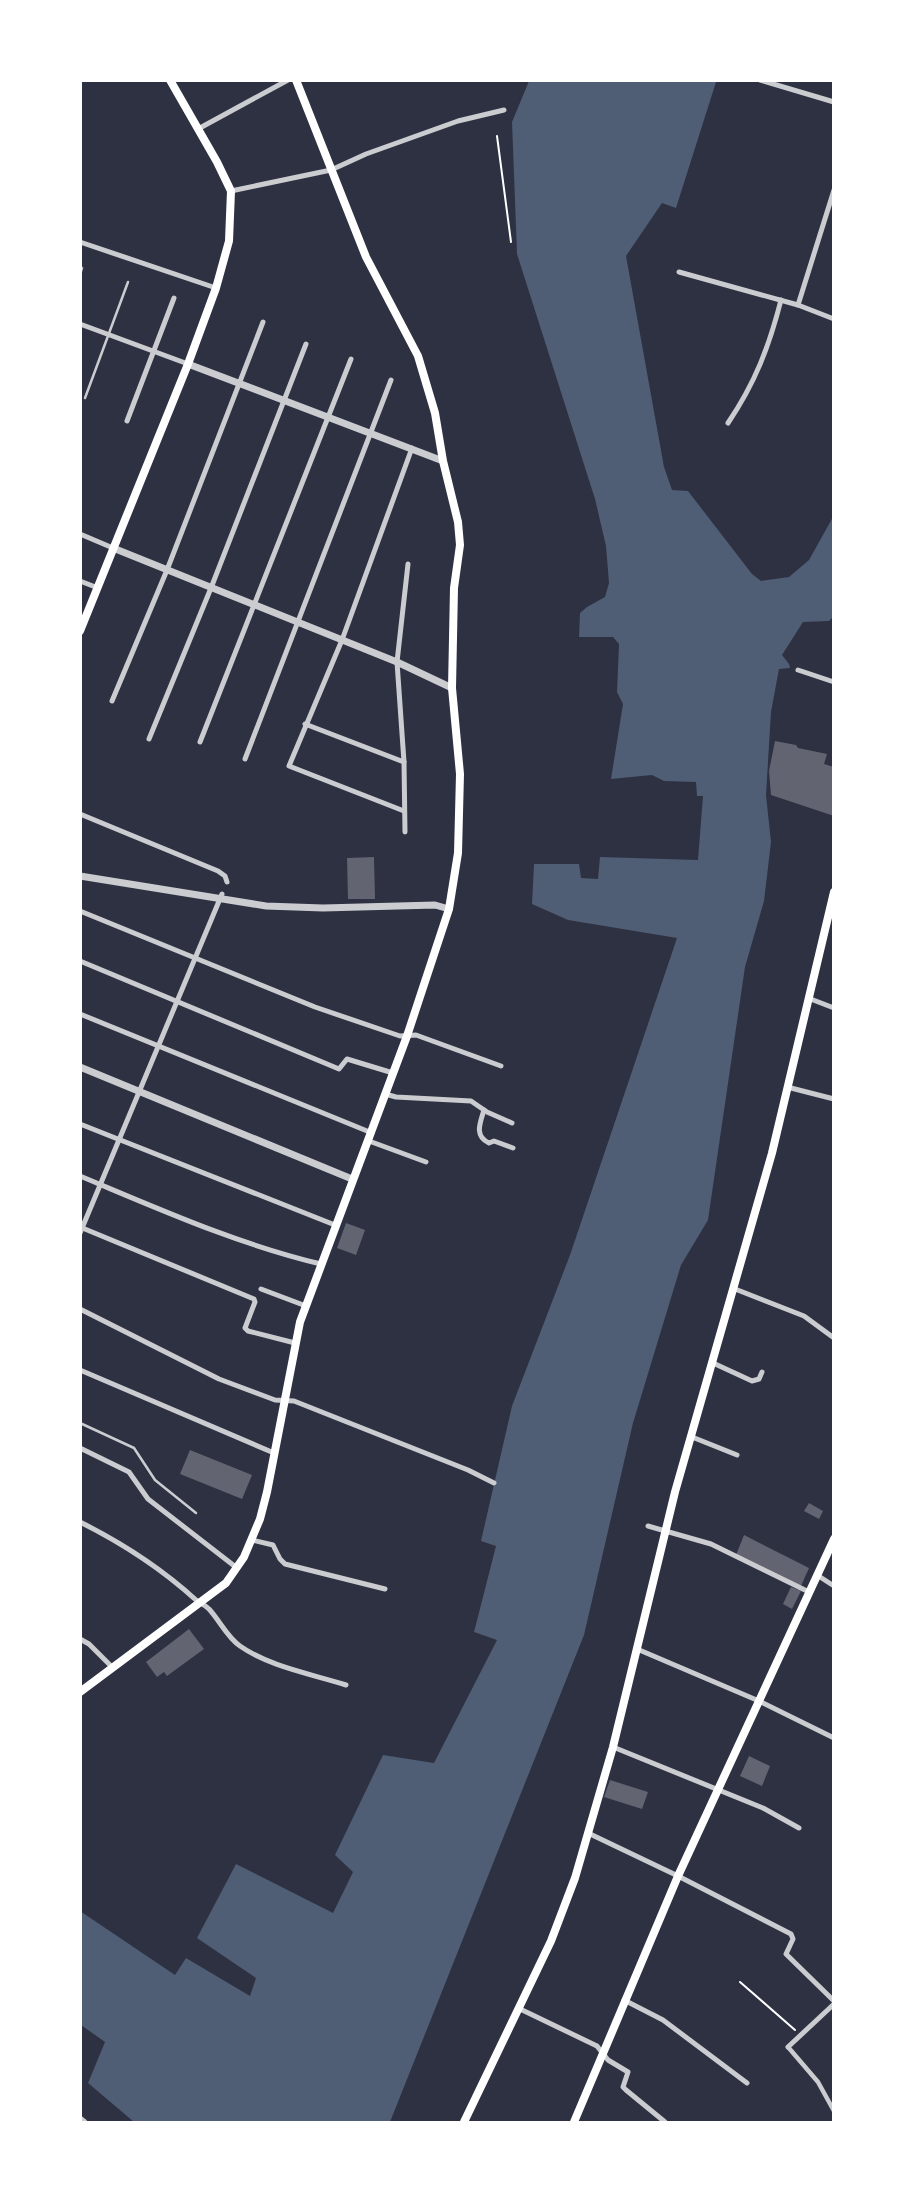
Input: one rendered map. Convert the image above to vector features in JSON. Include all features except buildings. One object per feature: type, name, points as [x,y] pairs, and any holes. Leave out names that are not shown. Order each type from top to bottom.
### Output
[{"type":"main road","points":[[82,625],[188,364],[216,288],[229,241],[231,191],[170,80]]},
{"type":"main road","points":[[80,1692],[226,1583],[238,1568],[251,1540],[263,1509],[295,1343],[306,1306],[407,1036],[449,909],[458,853],[460,774],[452,688],[454,589],[460,545],[458,522],[435,413],[418,356],[366,257],[296,80]]},
{"type":"main road","points":[[464,2123],[551,1941],[575,1878],[613,1747],[666,1530],[735,1289],[834,892]]},
{"type":"main road","points":[[574,2123],[678,1876],[834,1539]]},
{"type":"street","points":[[198,129],[288,80]]},
{"type":"street","points":[[760,80],[834,102]]},
{"type":"street","points":[[231,191],[331,170],[366,154],[446,125],[504,110]]},
{"type":"street","points":[[798,305],[834,190]]},
{"type":"street","points":[[80,242],[216,288]]},
{"type":"street","points":[[679,272],[798,305],[834,319]]},
{"type":"street","points":[[127,421],[174,298]]},
{"type":"street","points":[[729,423],[757,375],[772,338],[781,300]]},
{"type":"street","points":[[112,701],[263,322]]},
{"type":"street","points":[[80,324],[443,461]]},
{"type":"street","points":[[149,739],[306,344]]},
{"type":"street","points":[[200,742],[351,359]]},
{"type":"street","points":[[245,759],[391,380]]},
{"type":"street","points":[[404,811],[289,766],[342,640],[412,448]]},
{"type":"street","points":[[80,534],[397,662],[452,688]]},
{"type":"street","points":[[405,832],[404,762],[397,662],[408,564]]},
{"type":"street","points":[[80,581],[98,587]]},
{"type":"street","points":[[798,670],[834,682]]},
{"type":"street","points":[[305,724],[404,762]]},
{"type":"street","points":[[80,814],[218,871],[225,876],[227,882]]},
{"type":"street","points":[[80,876],[266,906],[323,908],[435,905],[449,909]]},
{"type":"street","points":[[221,897],[81,1229],[254,1299],[247,1331],[295,1343]]},
{"type":"street","points":[[80,911],[315,1007],[400,1036],[416,1035],[501,1066]]},
{"type":"street","points":[[80,961],[339,1069],[347,1059],[393,1073]]},
{"type":"street","points":[[808,999],[834,1008]]},
{"type":"street","points":[[80,1014],[159,1045],[426,1162]]},
{"type":"street","points":[[80,1067],[352,1179]]},
{"type":"street","points":[[787,1087],[834,1099]]},
{"type":"street","points":[[385,1094],[471,1101],[512,1123]]},
{"type":"street","points":[[484,1110],[478,1129],[481,1137],[489,1143],[494,1141],[513,1148]]},
{"type":"street","points":[[80,1124],[335,1225]]},
{"type":"street","points":[[80,1176],[224,1235],[321,1264]]},
{"type":"street","points":[[261,1289],[306,1306]]},
{"type":"street","points":[[735,1289],[804,1316],[834,1338]]},
{"type":"street","points":[[80,1309],[219,1379],[275,1401],[294,1401],[468,1470],[494,1483]]},
{"type":"street","points":[[713,1363],[752,1381],[759,1379],[762,1372]]},
{"type":"street","points":[[80,1370],[274,1453]]},
{"type":"street","points":[[692,1437],[737,1455]]},
{"type":"street","points":[[80,1448],[129,1472],[148,1499],[238,1568]]},
{"type":"street","points":[[80,1522],[114,1540],[180,1584],[207,1606],[231,1638],[249,1651],[346,1685]]},
{"type":"street","points":[[648,1526],[710,1544],[809,1592]]},
{"type":"street","points":[[251,1540],[273,1545],[285,1563],[385,1589]]},
{"type":"street","points":[[817,1576],[834,1586]]},
{"type":"street","points":[[80,1639],[89,1643],[113,1668]]},
{"type":"street","points":[[637,1649],[759,1701],[834,1738]]},
{"type":"street","points":[[613,1747],[719,1788],[782,1817],[799,1828]]},
{"type":"street","points":[[588,1833],[791,1934],[793,1940],[786,1954],[834,2003],[788,2047],[818,2082],[834,2111]]},
{"type":"street","points":[[624,2000],[663,2020],[747,2083]]},
{"type":"street","points":[[518,2008],[597,2046],[608,2060],[628,2072],[623,2087],[625,2090],[665,2123]]},
{"type":"street","points":[[80,2118],[85,2123]]},
{"type":"lane","points":[[80,274],[82,268]]},
{"type":"lane","points":[[85,398],[128,282]]},
{"type":"lane","points":[[80,1423],[134,1448],[155,1480],[196,1513]]},
{"type":"path","points":[[497,136],[511,242]]},
{"type":"path","points":[[740,1982],[800,2035]]},
{"type":"water","points":[[529,81],[716,82],[676,208],[662,203],[626,256],[664,467],[672,490],[688,491],[752,574],[761,581],[789,577],[809,560],[833,517],[833,617],[829,621],[803,622],[782,655],[790,668],[779,669],[771,712],[766,795],[771,842],[764,901],[745,967],[708,1220],[681,1265],[633,1423],[584,1635],[390,2122],[134,2122],[88,2083],[105,2042],[81,2025],[80,1911],[175,1975],[186,1958],[250,1996],[256,1978],[197,1938],[236,1864],[333,1913],[353,1872],[335,1855],[383,1755],[434,1763],[497,1640],[474,1632],[496,1546],[481,1541],[512,1406],[570,1255],[677,938],[568,920],[532,904],[534,864],[579,864],[581,878],[598,879],[600,857],[698,860],[703,796],[697,796],[696,782],[664,781],[652,775],[611,779],[623,704],[617,692],[619,644],[613,637],[579,637],[580,613],[605,597],[609,583],[606,546],[595,499],[517,254],[512,122]]}]
